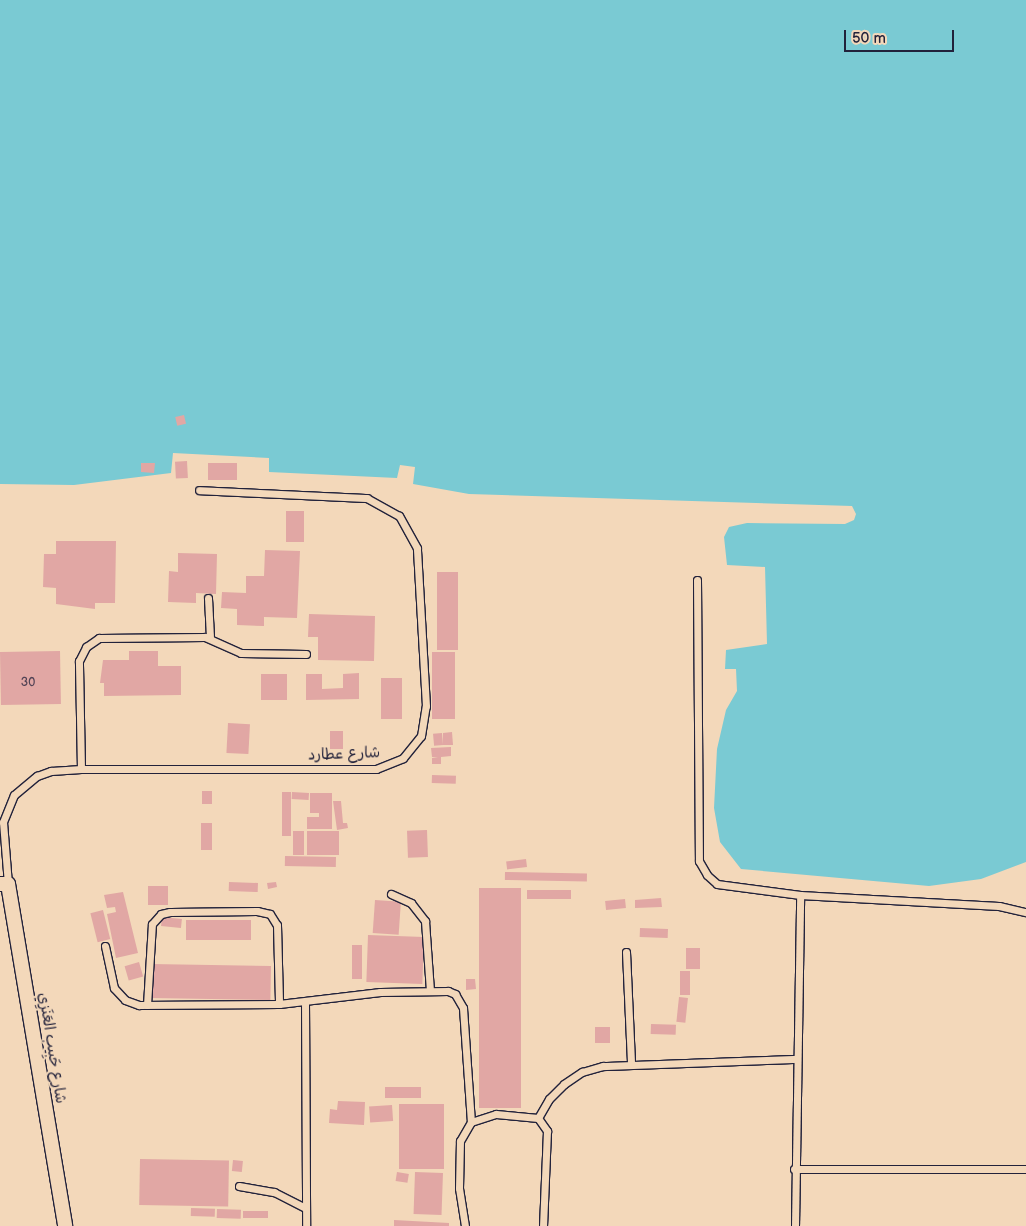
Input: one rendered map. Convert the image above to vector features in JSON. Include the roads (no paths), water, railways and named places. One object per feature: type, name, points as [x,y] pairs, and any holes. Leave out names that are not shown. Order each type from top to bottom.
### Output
[{"type":"street","name":"شارع حَبِيب العَنَزِي","points":[[4,884],[65,1226]]},
{"type":"lane","name":"شارع عطارد","points":[[4,884],[1,836],[7,808],[24,784],[51,771],[81,769],[376,769],[403,758],[421,736],[426,706],[417,548],[399,516],[384,505],[367,498],[199,490]]},
{"type":"lane","points":[[697,580],[699,860],[706,875],[717,884],[800,895],[999,906],[1026,912]]},
{"type":"lane","points":[[208,598],[210,638]]},
{"type":"lane","points":[[81,769],[78,669],[86,647],[106,637],[210,638],[224,648],[241,653],[306,654]]},
{"type":"lane","points":[[391,894],[411,903],[425,921],[430,990]]},
{"type":"lane","points":[[795,1226],[794,1169],[800,895]]},
{"type":"lane","points":[[147,1006],[152,924],[161,914],[170,912],[270,914],[277,925],[279,1004]]},
{"type":"lane","points":[[105,946],[114,988],[132,1003],[147,1006],[279,1004],[364,993],[430,990],[455,994],[463,1008],[471,1122]]},
{"type":"lane","points":[[626,952],[631,1064]]},
{"type":"lane","points":[[305,1002],[306,1226]]},
{"type":"lane","points":[[538,1118],[549,1099],[582,1072],[603,1066],[796,1059]]},
{"type":"lane","points":[[465,1226],[458,1152],[464,1130],[471,1122],[496,1114],[538,1118],[544,1124],[548,1140],[543,1226]]},
{"type":"lane","points":[[794,1169],[1026,1169]]},
{"type":"lane","points":[[239,1186],[274,1192],[305,1208]]},
{"type":"water","points":[[0,0],[1026,0],[1026,862],[981,879],[929,886],[741,869],[720,842],[714,808],[717,749],[726,710],[737,691],[736,669],[725,669],[726,650],[767,644],[765,567],[727,565],[724,537],[729,527],[747,523],[845,524],[854,520],[856,514],[852,506],[469,494],[413,484],[415,467],[400,465],[397,478],[269,472],[269,458],[173,453],[171,473],[74,485],[0,484]]}]
